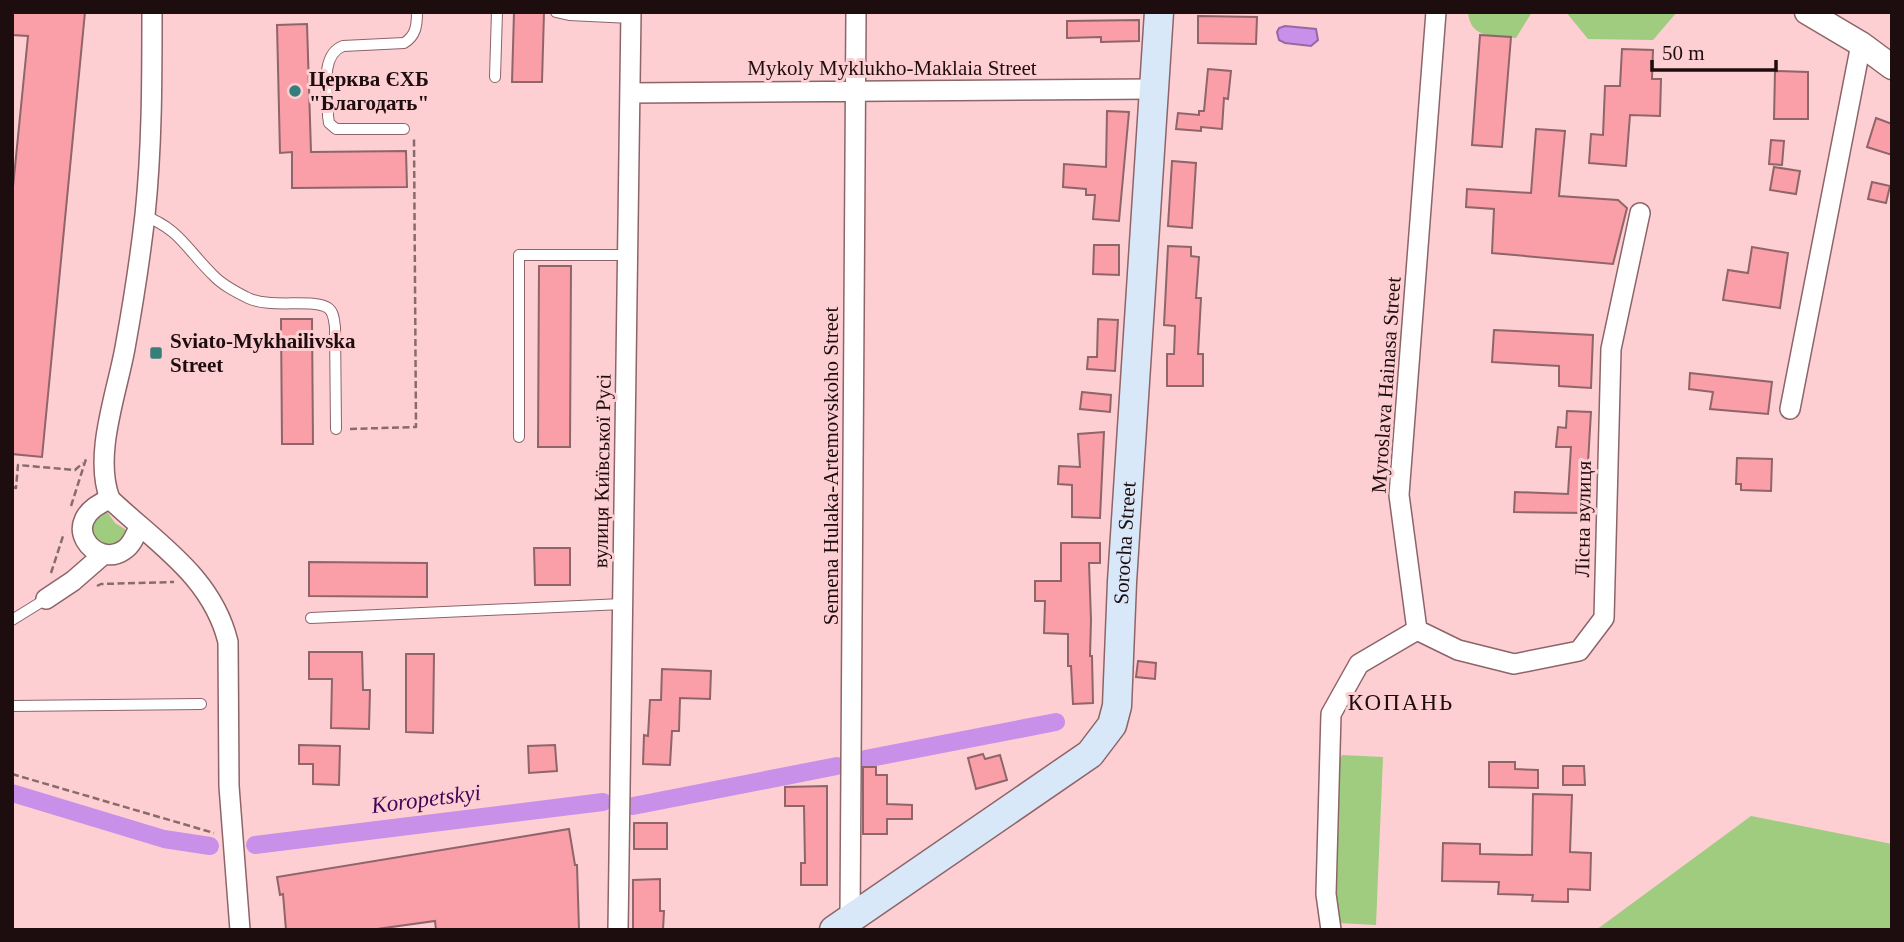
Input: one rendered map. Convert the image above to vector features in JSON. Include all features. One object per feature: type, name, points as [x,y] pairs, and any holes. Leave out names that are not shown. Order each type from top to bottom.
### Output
[{"type":"main road","name":"Sorocha Street","points":[[842,924],[1090,754],[1112,725],[1116,706],[1159,12]]},
{"type":"street","points":[[152,12],[151,131],[145,216],[127,338],[103,467],[104,484],[110,499],[190,570],[223,620],[228,642],[229,786],[240,930]]},
{"type":"street","name":"Semena Hulaka-Artemovskoho Street","points":[[842,924],[856,12]]},
{"type":"street","name":"Myroslava Hainasa Street","points":[[1417,631],[1399,495],[1436,12]]},
{"type":"street","name":"вулиця Київської Русі","points":[[618,930],[631,15]]},
{"type":"street","points":[[1819,15],[1892,67]]},
{"type":"street","points":[[1790,409],[1861,44]]},
{"type":"street","name":"Mykoly Myklukho-Maklaia Street","points":[[630,93],[1155,89]]},
{"type":"street","name":"Лісна вулиця","points":[[1417,631],[1458,650],[1514,664],[1579,651],[1604,618],[1611,349],[1640,213]]},
{"type":"street","points":[[110,499],[93,507],[84,519],[83,535],[98,551],[119,553],[125,549],[139,527]]},
{"type":"street","points":[[46,599],[81,586],[98,551]]},
{"type":"street","points":[[1331,930],[1326,894],[1331,714],[1359,664],[1417,631]]},
{"type":"lane","points":[[404,130],[336,129],[329,123],[328,116],[328,66],[336,49],[343,46],[404,44],[415,32],[417,12]]},
{"type":"lane","points":[[495,77],[497,12]]},
{"type":"lane","points":[[556,12],[569,15],[631,15]]},
{"type":"lane","points":[[145,216],[169,227],[215,277],[252,300],[329,308],[335,327],[336,429]]},
{"type":"lane","points":[[519,438],[519,255],[629,254]]},
{"type":"lane","points":[[12,620],[46,599]]},
{"type":"lane","points":[[312,618],[622,604]]},
{"type":"lane","points":[[12,706],[201,704]]},
{"type":"path","points":[[336,429],[416,426],[414,135],[404,130]]},
{"type":"path","points":[[12,488],[16,488],[18,465],[75,470],[87,456],[69,514]]},
{"type":"path","points":[[50,574],[66,526]]},
{"type":"path","points":[[81,586],[176,582]]},
{"type":"path","points":[[12,775],[217,833]]},
{"type":"green space","points":[[1468,12],[1532,12],[1516,38],[1478,32],[1470,21]]},
{"type":"green space","points":[[1566,12],[1677,12],[1653,40],[1588,39]]},
{"type":"green space","points":[[105,509],[115,523],[128,531],[119,543],[107,547],[92,538],[91,520]]},
{"type":"green space","points":[[1342,755],[1383,757],[1376,925],[1339,923],[1334,890],[1337,763]]},
{"type":"green space","points":[[1751,816],[1892,844],[1892,930],[1596,930]]},
{"type":"shaded area","points":[[1285,26],[1316,29],[1318,40],[1311,46],[1285,43],[1279,40],[1277,32]]},
{"type":"building","points":[[12,12],[85,12],[42,457],[12,454],[12,197],[28,36],[12,35]]},
{"type":"building","points":[[514,12],[544,12],[542,82],[512,82]]},
{"type":"building","points":[[1198,16],[1257,17],[1256,44],[1198,43]]},
{"type":"building","points":[[1139,20],[1139,41],[1101,42],[1101,37],[1067,38],[1067,21]]},
{"type":"building","points":[[307,24],[311,152],[406,151],[407,187],[292,188],[292,152],[280,153],[277,25]]},
{"type":"building","points":[[1480,35],[1511,37],[1502,147],[1472,145]]},
{"type":"building","points":[[1622,49],[1653,50],[1652,79],[1661,79],[1660,116],[1630,115],[1626,166],[1589,163],[1591,134],[1603,135],[1605,86],[1620,86]]},
{"type":"building","points":[[1208,69],[1231,71],[1228,99],[1224,98],[1222,129],[1176,129],[1178,113],[1199,115],[1199,111],[1204,111]]},
{"type":"building","points":[[1775,71],[1808,72],[1808,119],[1774,119]]},
{"type":"building","points":[[1107,111],[1129,112],[1119,221],[1093,219],[1095,195],[1086,195],[1086,189],[1063,187],[1064,164],[1106,167]]},
{"type":"building","points":[[1876,118],[1892,124],[1892,155],[1867,147]]},
{"type":"building","points":[[1536,129],[1565,131],[1559,196],[1618,200],[1627,208],[1613,264],[1492,253],[1494,209],[1466,207],[1467,189],[1531,193]]},
{"type":"building","points":[[1771,140],[1784,141],[1782,165],[1769,164]]},
{"type":"building","points":[[1172,161],[1196,163],[1192,228],[1168,226]]},
{"type":"building","points":[[1774,167],[1800,171],[1796,194],[1770,190]]},
{"type":"building","points":[[1872,182],[1890,186],[1886,203],[1868,199]]},
{"type":"building","points":[[1094,245],[1119,245],[1119,275],[1093,274]]},
{"type":"building","points":[[1168,246],[1191,247],[1191,256],[1199,257],[1196,298],[1201,298],[1198,354],[1203,354],[1203,386],[1167,386],[1167,354],[1174,354],[1175,326],[1164,325]]},
{"type":"building","points":[[1752,247],[1788,253],[1780,308],[1723,300],[1728,270],[1748,273]]},
{"type":"building","points":[[539,266],[571,266],[570,447],[538,447]]},
{"type":"building","points":[[281,319],[312,319],[313,444],[282,444]]},
{"type":"building","points":[[1098,319],[1118,320],[1115,371],[1087,369],[1088,357],[1097,357]]},
{"type":"building","points":[[1494,330],[1593,335],[1591,388],[1559,386],[1559,366],[1492,362]]},
{"type":"building","points":[[1690,373],[1772,382],[1768,414],[1710,409],[1713,392],[1689,389]]},
{"type":"building","points":[[1082,392],[1111,395],[1110,412],[1080,409]]},
{"type":"building","points":[[1567,411],[1591,412],[1585,513],[1514,512],[1515,492],[1568,494],[1571,447],[1556,447],[1558,427],[1566,428]]},
{"type":"building","points":[[1104,432],[1100,518],[1072,517],[1072,485],[1058,484],[1059,466],[1080,467],[1078,434]]},
{"type":"building","points":[[1737,458],[1772,459],[1771,491],[1741,490],[1741,484],[1736,484]]},
{"type":"building","points":[[1061,543],[1100,543],[1100,563],[1089,563],[1093,703],[1073,704],[1071,666],[1068,666],[1068,634],[1044,633],[1045,601],[1035,601],[1035,581],[1061,581]]},
{"type":"building","points":[[534,548],[570,548],[570,585],[535,585]]},
{"type":"building","points":[[309,562],[427,563],[427,597],[309,596]]},
{"type":"building","points":[[309,652],[362,652],[363,690],[370,690],[369,729],[331,728],[332,679],[309,679]]},
{"type":"building","points":[[406,654],[434,654],[433,733],[406,732]]},
{"type":"building","points":[[1138,661],[1156,663],[1155,679],[1136,677]]},
{"type":"building","points":[[662,669],[711,671],[710,699],[680,698],[679,731],[672,731],[670,765],[643,764],[644,735],[648,736],[650,700],[661,700]]},
{"type":"building","points":[[299,745],[340,746],[339,785],[313,784],[313,764],[299,764]]},
{"type":"building","points":[[555,745],[557,771],[529,773],[528,746]]},
{"type":"building","points":[[983,754],[985,759],[1000,755],[1007,780],[976,789],[968,758]]},
{"type":"building","points":[[1489,762],[1515,762],[1515,769],[1538,770],[1538,788],[1489,787]]},
{"type":"building","points":[[1563,766],[1584,766],[1585,785],[1563,785]]},
{"type":"building","points":[[863,767],[876,767],[876,775],[887,775],[887,804],[912,805],[912,819],[887,819],[887,834],[863,834]]},
{"type":"building","points":[[827,786],[827,885],[801,885],[801,863],[805,863],[804,806],[785,806],[785,787]]},
{"type":"building","points":[[1533,794],[1572,795],[1570,852],[1591,853],[1590,890],[1568,889],[1568,902],[1532,901],[1533,895],[1498,894],[1499,882],[1442,881],[1443,843],[1480,844],[1480,854],[1532,855]]},
{"type":"building","points":[[634,823],[667,823],[667,849],[634,849]]},
{"type":"building","points":[[569,829],[577,865],[579,930],[436,930],[435,921],[370,930],[286,930],[283,894],[280,895],[277,877]]},
{"type":"building","points":[[660,879],[660,911],[664,911],[663,930],[633,930],[633,880]]},
{"type":"waterway","name":"Koropetskyi","points":[[865,759],[1056,722]]},
{"type":"waterway","name":"Koropetskyi","points":[[633,806],[837,766]]},
{"type":"waterway","name":"Koropetskyi","points":[[12,793],[164,839],[210,846]]},
{"type":"waterway","name":"Koropetskyi","points":[[255,845],[603,802]]},
{"type":"place","name":"Церква ЄХБ \"Благодать\"","points":[[295,91]]},
{"type":"place","name":"Sviato-Mykhailivska Street","points":[[156,353]]},
{"type":"district","name":"КОПАНЬ","points":[[1401,702]]}]
